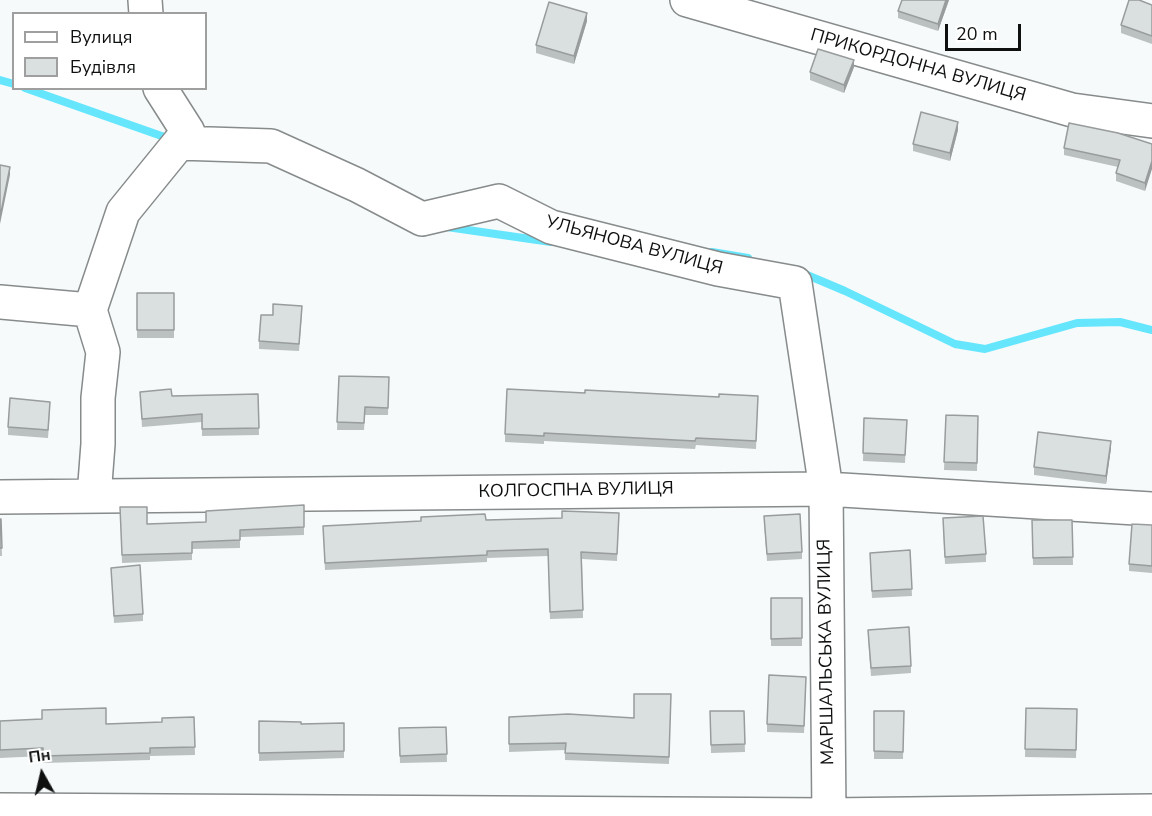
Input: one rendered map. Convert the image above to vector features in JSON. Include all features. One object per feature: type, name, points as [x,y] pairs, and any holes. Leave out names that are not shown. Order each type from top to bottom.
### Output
[{"type":"street","name":"ПРИКОРДОННА ВУЛИЦЯ","points":[[687,0],[1072,110],[1152,121]]},
{"type":"street","points":[[94,496],[98,444],[98,398],[104,352],[90,310],[123,212],[188,132],[161,90]]},
{"type":"street","name":"УЛЬЯНОВА ВУЛИЦЯ","points":[[179,143],[270,146],[357,185],[422,219],[499,201],[550,227],[718,269],[795,283],[826,489]]},
{"type":"street","points":[[0,302],[90,310]]},
{"type":"street","name":"КОЛГОСПНА ВУЛИЦЯ","points":[[0,497],[826,489],[1152,509]]},
{"type":"street","name":"МАРШАЛЬСЬКА ВУЛИЦЯ","points":[[826,489],[829,816]]},
{"type":"street","points":[[0,810],[829,816],[1152,811]]},
{"type":"building","points":[[902,0],[946,0],[938,24],[898,11]]},
{"type":"building","points":[[1129,0],[1139,0],[1152,5],[1152,36],[1121,25]]},
{"type":"building","points":[[549,2],[587,13],[574,56],[536,45]]},
{"type":"building","points":[[818,49],[854,60],[844,85],[810,72]]},
{"type":"building","points":[[921,112],[958,122],[950,153],[913,144]]},
{"type":"building","points":[[1069,123],[1118,133],[1152,144],[1152,161],[1145,183],[1116,173],[1120,160],[1064,148]]},
{"type":"building","points":[[0,165],[10,167],[0,217]]},
{"type":"building","points":[[137,293],[174,293],[174,330],[137,330]]},
{"type":"building","points":[[273,304],[302,306],[299,344],[259,341],[261,315],[273,315]]},
{"type":"building","points":[[339,376],[389,377],[388,408],[365,407],[364,423],[337,422]]},
{"type":"building","points":[[171,389],[172,396],[258,394],[259,428],[202,429],[202,414],[142,419],[140,392]]},
{"type":"building","points":[[507,389],[585,393],[585,390],[719,397],[719,394],[758,396],[756,441],[696,438],[695,441],[544,433],[544,436],[505,434]]},
{"type":"building","points":[[10,398],[50,402],[48,430],[8,427]]},
{"type":"building","points":[[946,415],[978,416],[977,463],[944,462]]},
{"type":"building","points":[[864,418],[907,420],[905,455],[863,453]]},
{"type":"building","points":[[1038,432],[1111,441],[1106,476],[1034,467]]},
{"type":"building","points":[[304,505],[304,527],[240,530],[240,540],[192,542],[192,553],[122,555],[120,507],[147,507],[147,524],[206,522],[206,511]]},
{"type":"building","points":[[562,511],[619,513],[617,554],[581,552],[583,610],[550,612],[548,549],[487,551],[487,555],[325,563],[323,526],[421,521],[421,517],[485,514],[486,520],[562,518]]},
{"type":"building","points":[[800,514],[802,552],[767,554],[764,516]]},
{"type":"building","points":[[983,516],[986,554],[945,557],[943,518]]},
{"type":"building","points":[[1,519],[2,548],[0,548]]},
{"type":"building","points":[[1032,520],[1072,520],[1073,557],[1033,558]]},
{"type":"building","points":[[1132,524],[1152,525],[1152,566],[1129,564]]},
{"type":"building","points":[[910,550],[912,589],[872,591],[870,553]]},
{"type":"building","points":[[140,565],[143,614],[114,616],[111,568]]},
{"type":"building","points":[[771,598],[802,598],[802,638],[771,639]]},
{"type":"building","points":[[909,627],[911,666],[871,668],[868,630]]},
{"type":"building","points":[[769,675],[806,677],[804,726],[767,724]]},
{"type":"building","points":[[634,694],[671,694],[669,757],[565,753],[566,743],[509,744],[509,717],[568,714],[634,718]]},
{"type":"building","points":[[106,708],[106,724],[162,722],[162,718],[194,717],[195,747],[150,748],[150,753],[43,756],[43,748],[0,750],[0,721],[42,719],[42,710]]},
{"type":"building","points":[[1026,708],[1077,709],[1076,750],[1025,749]]},
{"type":"building","points":[[710,711],[744,711],[745,744],[711,745]]},
{"type":"building","points":[[874,711],[904,711],[903,752],[874,751]]},
{"type":"building","points":[[259,721],[301,722],[301,724],[344,723],[344,751],[259,753]]},
{"type":"building","points":[[446,727],[447,754],[400,756],[399,728]]},
{"type":"waterway","points":[[0,80],[12,83]]},
{"type":"waterway","points":[[31,90],[173,140]]},
{"type":"waterway","points":[[447,227],[551,242]]},
{"type":"waterway","points":[[712,252],[748,258]]},
{"type":"waterway","points":[[800,272],[955,344],[985,349],[1077,323],[1120,322],[1152,330]]}]
